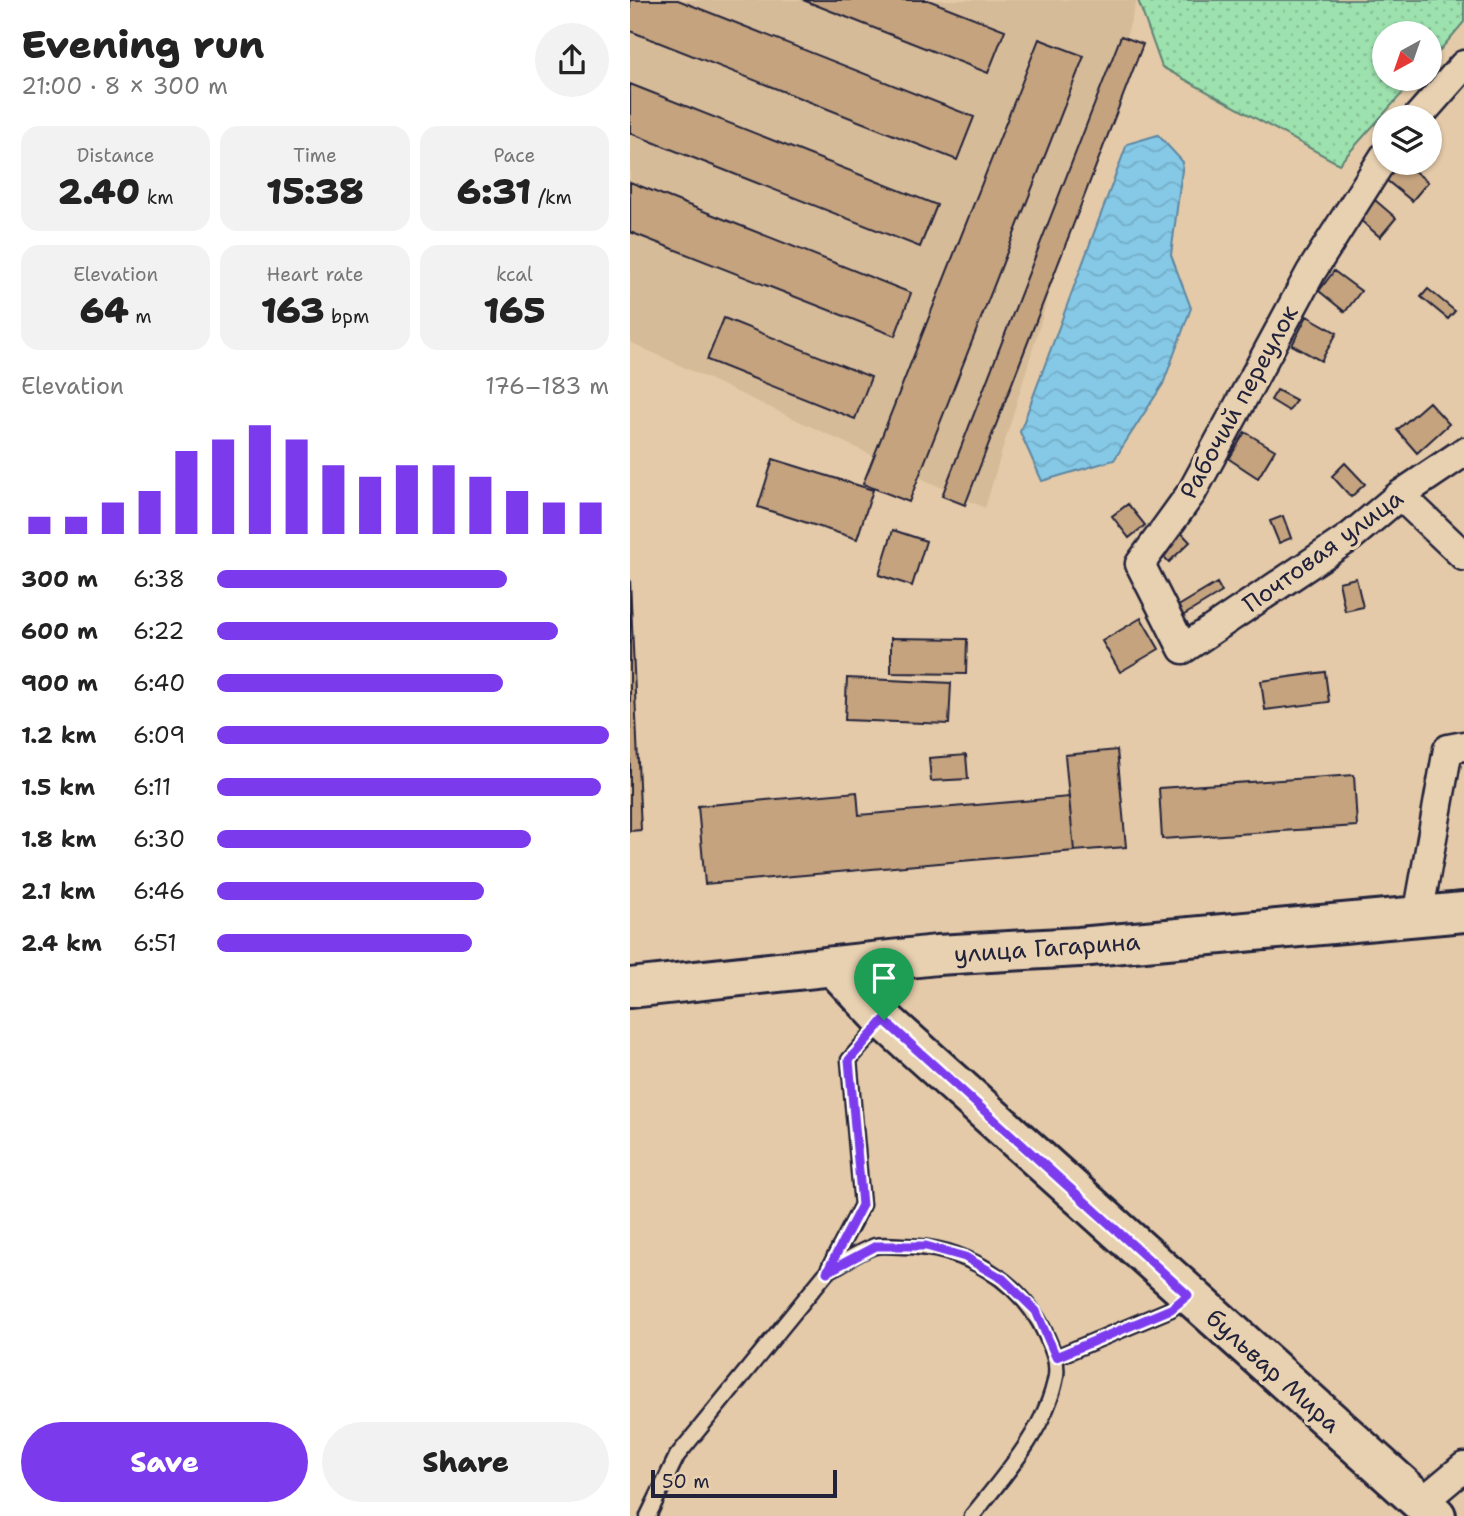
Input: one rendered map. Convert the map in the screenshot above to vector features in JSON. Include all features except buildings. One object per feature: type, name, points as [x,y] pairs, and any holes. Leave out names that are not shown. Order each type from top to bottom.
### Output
[{"type":"main road","name":"улица Гагарина","points":[[630,988],[937,955],[1079,947],[1464,912]]},
{"type":"main road","name":"бульвар Мира","points":[[835,968],[884,1020],[1429,1510]]},
{"type":"street","points":[[1429,105],[1464,65]]},
{"type":"street","name":"Рабочий переулок","points":[[1183,649],[1140,564],[1192,492],[1311,272],[1373,175]]},
{"type":"street","name":"Почтовая улица","points":[[1183,649],[1350,537],[1400,495],[1464,452]]},
{"type":"street","points":[[1400,495],[1464,556]]},
{"type":"street","points":[[1418,916],[1448,750],[1464,746]]},
{"type":"street","points":[[1429,1510],[1464,1467]]},
{"type":"lane","points":[[648,1516],[677,1456],[827,1272],[862,1205],[849,1060],[884,1020]]},
{"type":"lane","points":[[827,1272],[876,1246],[926,1246],[965,1257],[1003,1279],[1036,1311],[1056,1357],[1056,1375],[1046,1409],[1007,1472],[972,1516]]},
{"type":"lane","points":[[1056,1357],[1171,1309],[1188,1295]]},
{"type":"shaded area","points":[[630,0],[1137,0],[985,508],[630,342]]},
{"type":"green space","points":[[1138,0],[1464,0],[1464,22],[1442,48],[1442,21],[1372,21],[1372,91],[1404,91],[1392,105],[1372,105],[1372,127],[1339,164],[1162,67]]},
{"type":"water","points":[[1158,135],[1183,162],[1171,255],[1191,308],[1163,384],[1114,460],[1042,481],[1020,432],[1127,144]]},
{"type":"route","points":[[884,1020],[1188,1295],[1171,1309],[1056,1357],[1036,1311],[1003,1279],[965,1257],[926,1246],[876,1246],[827,1272],[862,1205],[849,1060],[884,1020]]}]
